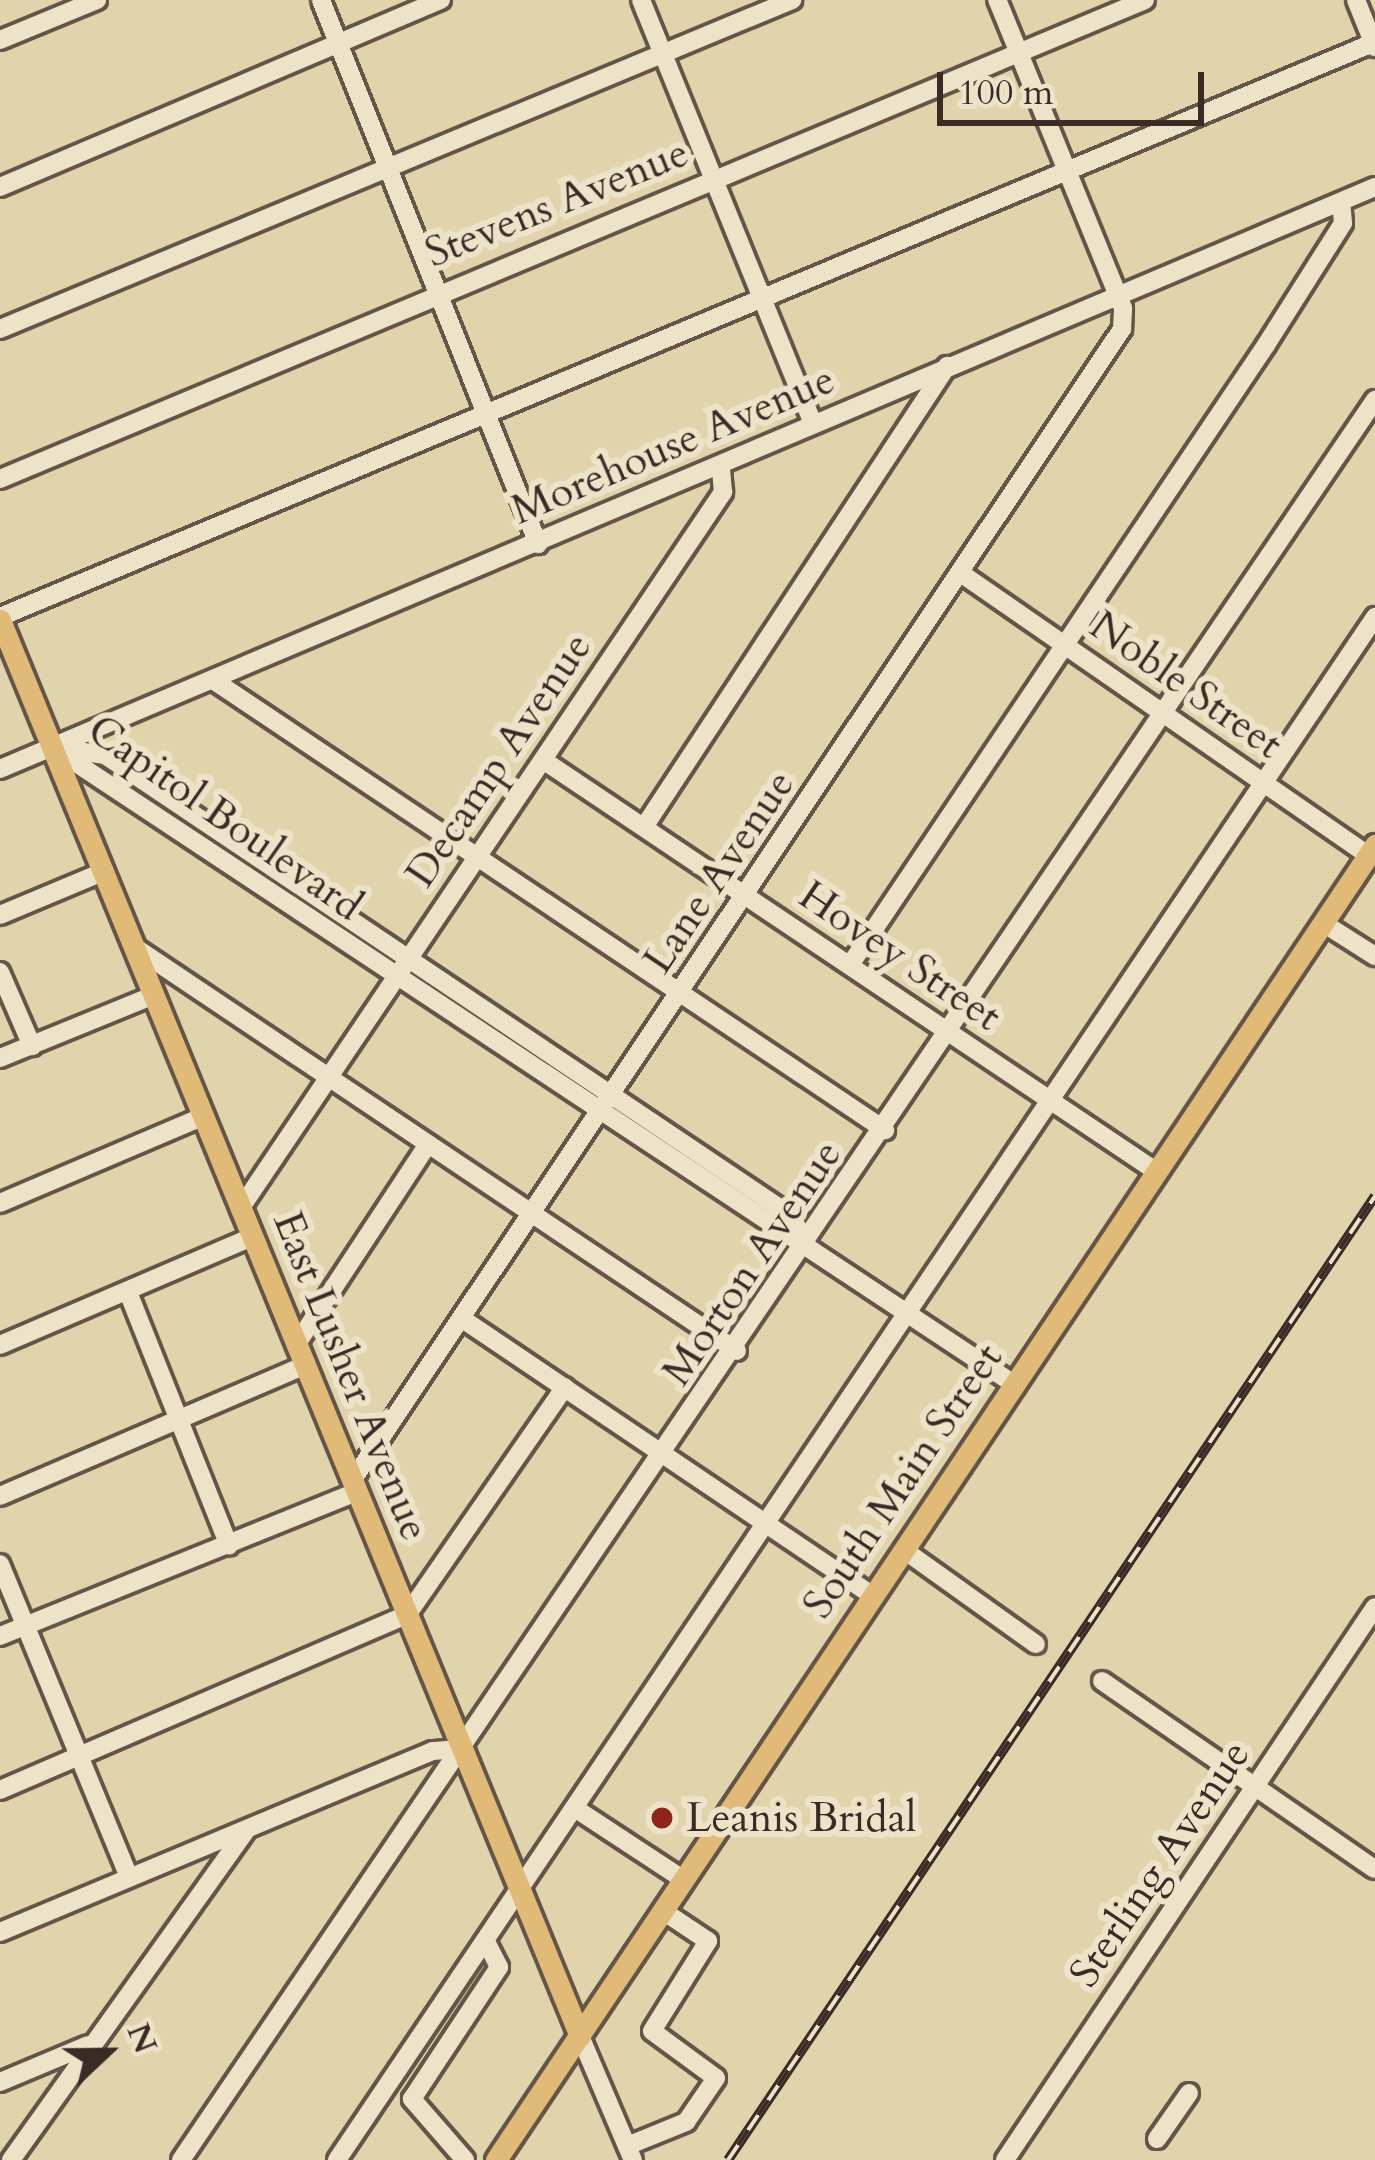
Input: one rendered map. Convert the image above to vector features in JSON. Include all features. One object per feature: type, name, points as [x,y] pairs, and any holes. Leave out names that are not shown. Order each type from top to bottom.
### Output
[{"type":"main road","name":"East Lusher Avenue","points":[[0,618],[580,2036]]},
{"type":"main road","name":"South Main Street","points":[[496,2160],[1372,850]]},
{"type":"street","points":[[0,40],[97,0]]},
{"type":"street","points":[[322,0],[538,544]]},
{"type":"street","points":[[0,187],[441,0]]},
{"type":"street","points":[[640,0],[813,423]]},
{"type":"street","points":[[0,329],[792,0]]},
{"type":"street","points":[[997,0],[1118,295]]},
{"type":"street","name":"Stevens Avenue","points":[[0,479],[440,290],[1144,0]]},
{"type":"street","points":[[0,618],[490,418],[1374,44],[1356,0]]},
{"type":"street","name":"Morehouse Avenue","points":[[0,770],[1375,187]]},
{"type":"street","points":[[850,965],[1343,223],[1341,202]]},
{"type":"street","name":"Lane Avenue","points":[[354,1487],[1122,329],[1118,295]]},
{"type":"street","points":[[644,827],[947,366]]},
{"type":"street","name":"Morton Avenue","points":[[181,2160],[668,1454],[1375,400]]},
{"type":"street","name":"Decamp Avenue","points":[[240,1209],[723,492],[721,467]]},
{"type":"street","name":"Noble Street","points":[[962,574],[1264,783],[1372,850]]},
{"type":"street","points":[[337,2160],[1375,617]]},
{"type":"street","points":[[213,680],[885,1130]]},
{"type":"street","name":"Capitol Boulevard","points":[[52,747],[105,755],[409,958],[607,1105],[1015,1384]]},
{"type":"street","name":"Capitol Boulevard","points":[[52,747],[396,978],[607,1105]]},
{"type":"street","name":"Hovey Street","points":[[543,760],[1157,1172]]},
{"type":"street","points":[[0,915],[103,872]]},
{"type":"street","points":[[1323,923],[1375,956]]},
{"type":"street","points":[[132,946],[737,1351]]},
{"type":"street","points":[[0,972],[32,1046]]},
{"type":"street","points":[[0,1058],[152,996]]},
{"type":"street","points":[[0,1203],[202,1117]]},
{"type":"street","points":[[0,1496],[179,1420],[300,1355],[428,1144]]},
{"type":"street","points":[[0,1345],[252,1237]]},
{"type":"street","points":[[128,1292],[229,1546]]},
{"type":"street","points":[[464,1320],[873,1596]]},
{"type":"street","points":[[0,1790],[407,1615],[565,1387]]},
{"type":"street","points":[[0,1636],[229,1546],[354,1487]]},
{"type":"street","points":[[904,1550],[1036,1644]]},
{"type":"street","points":[[0,1564],[129,1877]]},
{"type":"street","name":"Sterling Avenue","points":[[1005,2160],[1375,1607]]},
{"type":"street","points":[[1102,1682],[1373,1864]]},
{"type":"street","points":[[0,1932],[433,1751],[462,1749]]},
{"type":"street","points":[[576,1809],[684,1880]]},
{"type":"street","points":[[11,2160],[88,2045],[246,1831]]},
{"type":"street","points":[[630,2153],[686,2122],[716,2078],[652,2031],[708,1941],[663,1911]]},
{"type":"street","points":[[465,2160],[412,2099],[499,1967],[486,1942]]},
{"type":"street","name":"East Lusher Avenue","points":[[580,2036],[630,2153]]},
{"type":"street","points":[[0,2082],[88,2045]]},
{"type":"street","points":[[1157,2138],[1189,2093]]},
{"type":"railway","points":[[728,2160],[1375,1196]]},
{"type":"place","name":"Leanis Bridal","points":[[662,1818]]}]
